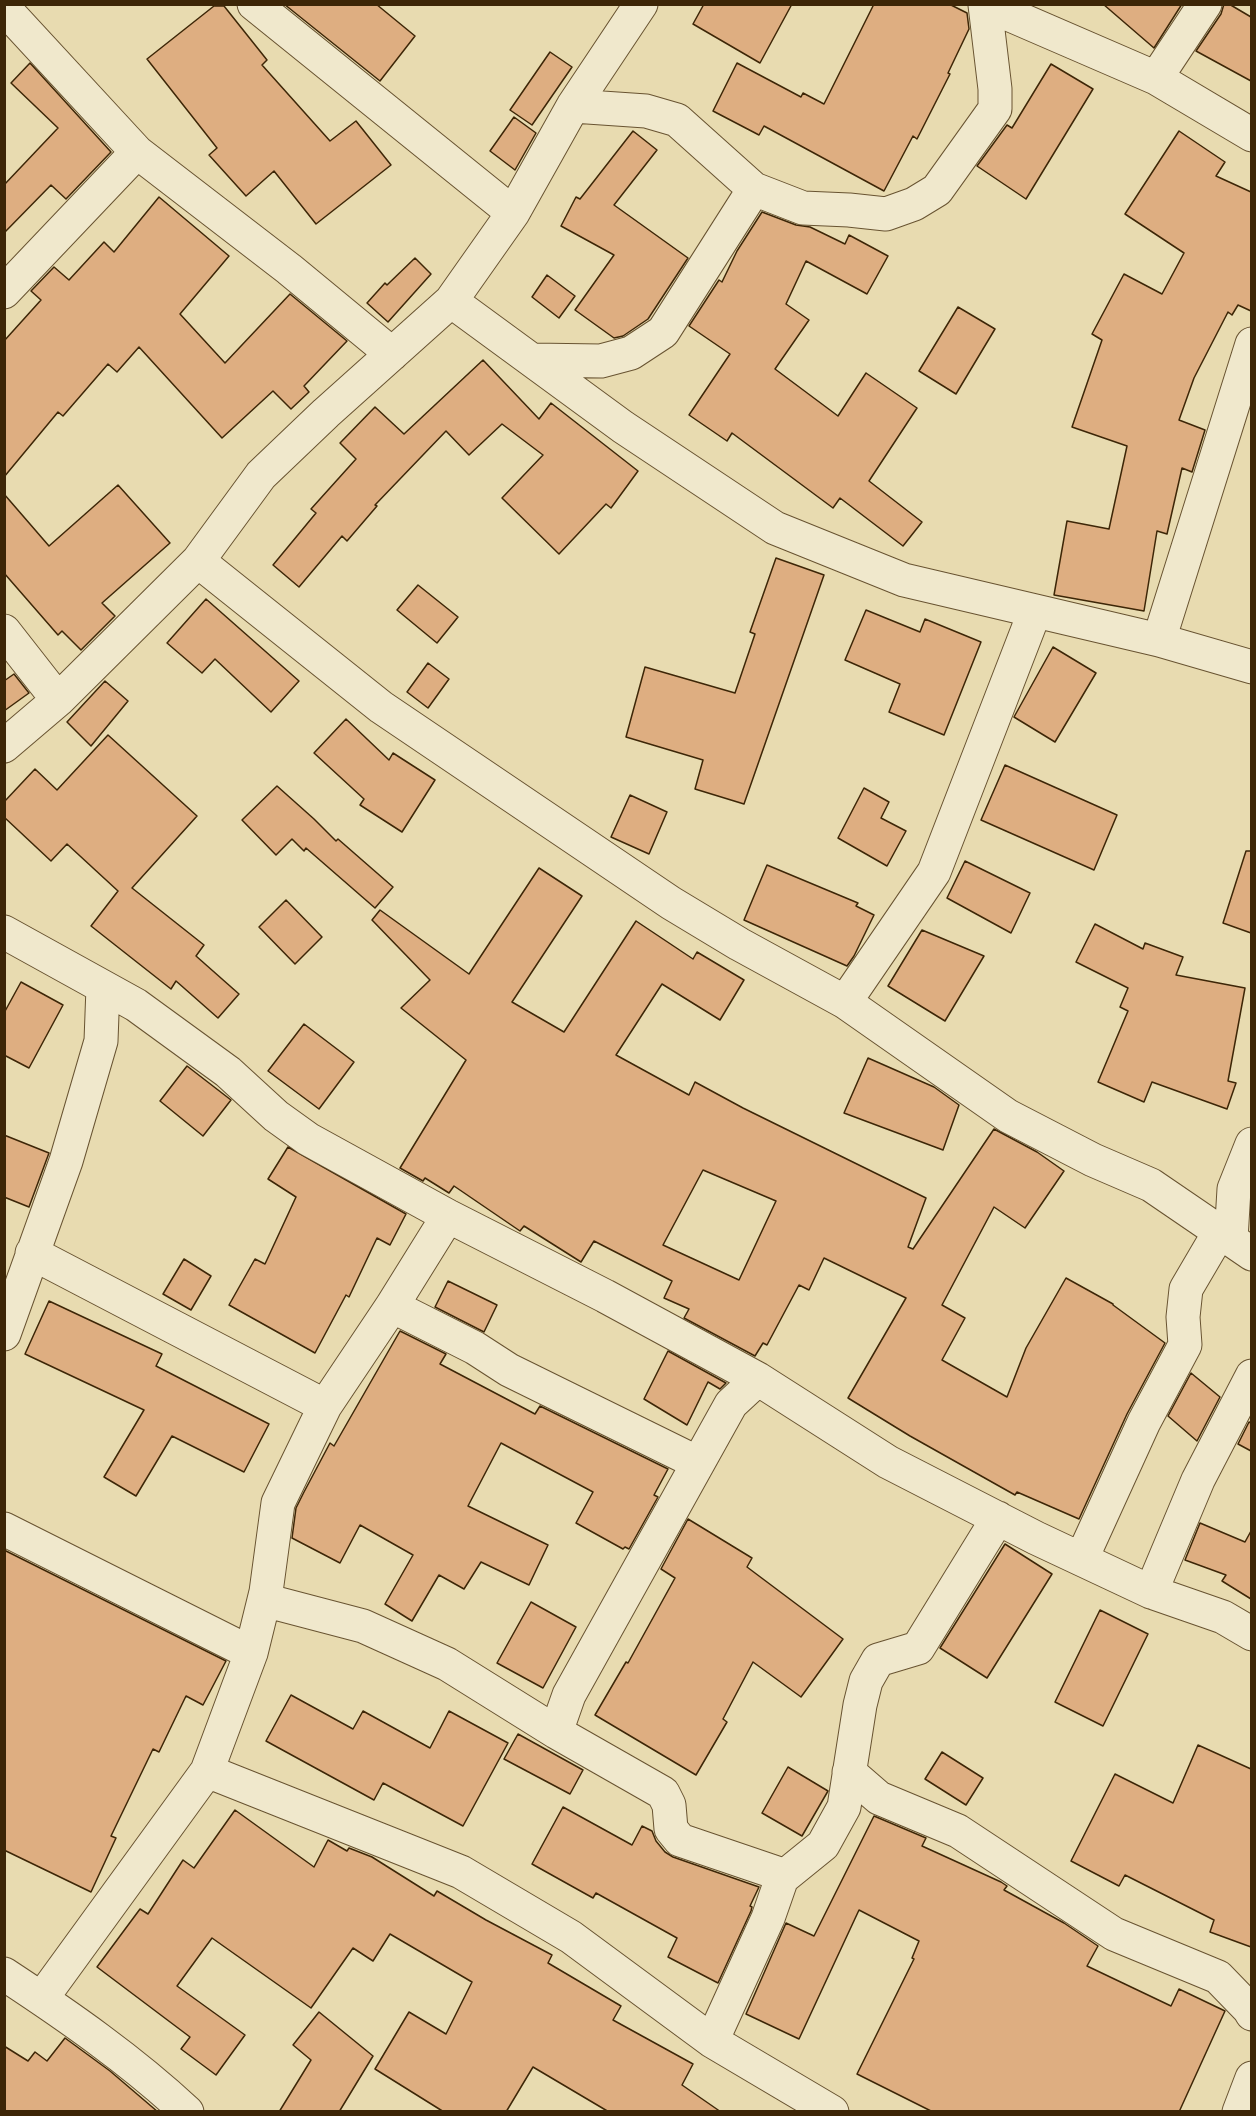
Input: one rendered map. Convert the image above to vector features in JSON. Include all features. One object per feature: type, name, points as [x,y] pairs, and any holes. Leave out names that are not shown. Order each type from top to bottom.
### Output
[{"type":"street","points":[[254,4],[513,213]]},
{"type":"street","points":[[4,746],[58,700],[198,561],[261,476],[326,413],[451,301],[513,213],[573,106],[641,4]]},
{"type":"street","points":[[1156,78],[1205,4]]},
{"type":"street","points":[[573,106],[645,111],[677,120],[754,189],[803,208],[886,214],[914,204],[937,190],[995,109],[995,89],[985,5],[1156,78],[1251,135]]},
{"type":"street","points":[[4,8],[137,152],[289,268],[392,354]]},
{"type":"street","points":[[4,292],[137,152]]},
{"type":"street","points":[[532,360],[601,360],[631,354],[663,332],[754,189]]},
{"type":"street","points":[[451,301],[623,427],[775,528],[904,580],[1159,640],[1251,667]]},
{"type":"street","points":[[1159,640],[1251,344]]},
{"type":"street","points":[[198,561],[381,707],[671,903],[739,944],[845,1002],[1008,1116],[1093,1160],[1151,1185],[1234,1242]]},
{"type":"street","points":[[845,1002],[934,872],[1035,611]]},
{"type":"street","points":[[4,632],[58,700]]},
{"type":"street","points":[[4,932],[136,1005],[228,1072],[276,1116],[308,1139],[448,1216],[605,1296],[758,1379],[888,1462],[1151,1592],[1223,1617],[1251,1634]]},
{"type":"street","points":[[4,1334],[66,1161],[101,1041],[103,987]]},
{"type":"street","points":[[1082,1558],[1144,1422],[1185,1345],[1183,1317],[1186,1289],[1234,1242],[1234,1189],[1251,1144]]},
{"type":"street","points":[[42,1998],[207,1771],[251,1653],[264,1600],[278,1503],[325,1406],[392,1306],[448,1216]]},
{"type":"street","points":[[32,1253],[325,1406]]},
{"type":"street","points":[[392,1306],[475,1348],[509,1370],[698,1463]]},
{"type":"street","points":[[1151,1592],[1198,1480],[1251,1376]]},
{"type":"street","points":[[556,1732],[569,1695],[731,1404],[758,1379]]},
{"type":"street","points":[[264,1600],[363,1626],[447,1664],[556,1732],[663,1793],[669,1805],[671,1829],[680,1840],[786,1875],[823,1845],[844,1807],[860,1705],[866,1681],[878,1660],[918,1648],[998,1518]]},
{"type":"street","points":[[4,1529],[251,1653]]},
{"type":"street","points":[[207,1771],[461,1872],[571,1937],[712,2041],[832,2112]]},
{"type":"street","points":[[849,1772],[879,1798],[958,1831],[1114,1934],[1218,1977],[1251,2011]]},
{"type":"street","points":[[712,2041],[768,1918],[783,1875]]},
{"type":"street","points":[[4,1974],[42,1998],[148,2076],[187,2112]]},
{"type":"building","points":[[284,4],[376,4],[415,36],[380,81]]},
{"type":"building","points":[[704,4],[792,4],[760,63],[693,24]]},
{"type":"building","points":[[874,4],[949,4],[967,13],[969,29],[948,73],[950,74],[917,139],[913,136],[884,191],[764,126],[759,135],[713,111],[737,63],[801,97],[803,93],[824,104]]},
{"type":"building","points":[[1103,4],[1182,4],[1154,48]]},
{"type":"building","points":[[1224,4],[1229,4],[1251,17],[1251,81],[1196,51],[1221,14]]},
{"type":"building","points":[[214,6],[224,6],[267,60],[262,65],[330,141],[356,121],[391,165],[316,224],[274,171],[246,196],[209,155],[217,148],[147,59]]},
{"type":"building","points":[[550,52],[572,67],[532,125],[510,110]]},
{"type":"building","points":[[30,63],[111,152],[66,199],[51,185],[4,233],[4,185],[58,128],[11,83]]},
{"type":"building","points":[[1051,64],[1093,89],[1026,199],[977,166],[1007,125],[1012,128]]},
{"type":"building","points":[[514,117],[536,133],[515,170],[490,151]]},
{"type":"building","points":[[633,131],[657,150],[614,205],[688,258],[648,319],[623,336],[614,338],[575,310],[614,255],[561,226],[576,197],[580,199]]},
{"type":"building","points":[[1179,131],[1225,162],[1216,176],[1251,192],[1251,311],[1238,305],[1232,315],[1228,312],[1194,378],[1179,420],[1205,430],[1192,472],[1182,468],[1167,534],[1157,531],[1144,611],[1054,595],[1067,521],[1109,529],[1127,446],[1072,427],[1102,340],[1092,334],[1124,274],[1162,294],[1184,253],[1125,214]]},
{"type":"building","points":[[159,197],[229,256],[180,314],[225,363],[290,294],[347,341],[304,386],[309,392],[291,409],[273,391],[222,438],[139,347],[117,372],[108,364],[63,416],[58,412],[4,477],[4,341],[41,300],[31,291],[54,267],[69,280],[104,242],[114,252]]},
{"type":"building","points":[[762,212],[796,225],[810,227],[845,244],[849,235],[888,256],[867,294],[806,261],[786,304],[809,320],[775,369],[838,416],[866,373],[917,408],[869,481],[922,522],[903,546],[840,498],[833,508],[732,433],[727,441],[689,415],[730,354],[689,326],[719,280],[722,282],[737,251]]},
{"type":"building","points":[[415,258],[431,274],[388,322],[367,303],[385,283],[387,285]]},
{"type":"building","points":[[547,275],[575,296],[559,318],[532,297]]},
{"type":"building","points":[[958,307],[995,329],[956,394],[919,371]]},
{"type":"building","points":[[483,360],[539,419],[551,403],[638,471],[611,508],[606,504],[559,554],[502,498],[543,455],[502,424],[469,455],[446,431],[375,505],[377,506],[347,541],[342,536],[299,587],[273,565],[316,513],[311,509],[356,459],[340,443],[375,407],[404,434]]},
{"type":"building","points":[[118,485],[170,543],[102,603],[115,616],[81,650],[62,631],[58,635],[4,573],[4,494],[49,546]]},
{"type":"building","points":[[776,558],[824,575],[744,804],[695,789],[703,760],[626,737],[645,667],[735,693],[755,634],[750,632]]},
{"type":"building","points":[[418,585],[458,617],[437,643],[397,610]]},
{"type":"building","points":[[206,599],[299,681],[271,712],[215,659],[202,673],[167,643]]},
{"type":"building","points":[[866,610],[920,632],[925,619],[981,642],[944,735],[889,712],[900,684],[845,660]]},
{"type":"building","points":[[1053,647],[1096,673],[1055,742],[1014,717]]},
{"type":"building","points":[[428,663],[449,679],[428,708],[407,692]]},
{"type":"building","points":[[14,674],[29,693],[4,711],[4,681]]},
{"type":"building","points":[[105,681],[128,701],[91,746],[67,722]]},
{"type":"building","points":[[346,719],[389,760],[393,753],[435,780],[402,832],[360,805],[364,799],[314,753]]},
{"type":"building","points":[[108,735],[197,816],[132,888],[204,945],[196,956],[239,994],[218,1018],[176,981],[171,989],[91,926],[118,891],[67,844],[51,861],[4,817],[4,802],[35,769],[57,790]]},
{"type":"building","points":[[1005,765],[1117,815],[1094,870],[981,820]]},
{"type":"building","points":[[277,786],[336,841],[338,839],[393,887],[375,908],[306,848],[304,851],[292,839],[276,855],[242,820]]},
{"type":"building","points":[[864,788],[889,802],[881,818],[906,831],[887,866],[838,838]]},
{"type":"building","points":[[630,795],[667,812],[649,854],[611,837]]},
{"type":"building","points":[[1246,851],[1251,851],[1251,933],[1223,923]]},
{"type":"building","points":[[965,861],[1030,893],[1011,933],[947,898]]},
{"type":"building","points":[[767,865],[858,903],[856,906],[874,915],[847,966],[744,920]]},
{"type":"building","points":[[539,868],[582,896],[512,1002],[564,1032],[636,921],[693,959],[697,952],[744,980],[720,1020],[662,984],[616,1055],[689,1095],[695,1082],[926,1198],[908,1247],[913,1249],[994,1129],[1037,1152],[1064,1171],[1025,1228],[994,1207],[942,1305],[965,1318],[942,1360],[1007,1397],[1026,1348],[1066,1278],[1113,1304],[1165,1343],[1127,1414],[1079,1519],[1017,1492],[1015,1495],[848,1398],[906,1298],[824,1258],[809,1290],[799,1285],[767,1345],[763,1343],[755,1356],[684,1318],[689,1309],[664,1298],[672,1281],[594,1241],[581,1262],[524,1226],[520,1231],[454,1186],[449,1193],[425,1178],[423,1181],[400,1168],[466,1060],[401,1008],[430,980],[372,920],[380,910],[469,974]],"holes":[[[703,1170],[776,1201],[739,1280],[663,1245]]]},
{"type":"building","points":[[286,900],[322,937],[295,964],[259,927]]},
{"type":"building","points":[[1095,924],[1143,949],[1145,943],[1183,957],[1176,975],[1245,988],[1228,1081],[1236,1083],[1227,1109],[1152,1082],[1144,1102],[1098,1082],[1128,1011],[1120,1007],[1128,988],[1076,962]]},
{"type":"building","points":[[922,930],[984,956],[945,1021],[888,986]]},
{"type":"building","points":[[21,982],[63,1005],[29,1068],[4,1055],[4,1013]]},
{"type":"building","points":[[304,1024],[354,1062],[319,1109],[268,1071]]},
{"type":"building","points":[[868,1058],[934,1087],[959,1105],[943,1150],[844,1113]]},
{"type":"building","points":[[187,1066],[231,1100],[203,1136],[160,1101]]},
{"type":"building","points":[[4,1135],[49,1153],[29,1207],[4,1197]]},
{"type":"building","points":[[288,1147],[406,1214],[390,1245],[377,1238],[349,1297],[346,1295],[315,1353],[229,1305],[255,1259],[265,1264],[296,1197],[268,1179]]},
{"type":"building","points":[[184,1259],[211,1276],[191,1310],[163,1294]]},
{"type":"building","points":[[448,1281],[497,1305],[484,1332],[435,1307]]},
{"type":"building","points":[[49,1301],[162,1354],[156,1366],[269,1424],[244,1472],[172,1436],[136,1496],[104,1477],[144,1410],[25,1354]]},
{"type":"building","points":[[400,1331],[446,1354],[440,1364],[535,1414],[540,1406],[668,1469],[654,1495],[658,1497],[629,1549],[625,1547],[623,1549],[576,1523],[593,1492],[501,1443],[468,1506],[548,1545],[529,1585],[481,1562],[464,1589],[439,1575],[412,1621],[385,1604],[413,1555],[360,1525],[340,1563],[292,1538],[296,1508],[304,1492],[330,1443],[334,1446]]},
{"type":"building","points":[[668,1351],[726,1383],[720,1389],[708,1382],[687,1425],[644,1399]]},
{"type":"building","points":[[1191,1373],[1220,1397],[1197,1441],[1168,1416]]},
{"type":"building","points":[[1249,1422],[1251,1423],[1251,1451],[1238,1444]]},
{"type":"building","points":[[688,1519],[752,1558],[747,1567],[843,1639],[801,1697],[753,1662],[723,1719],[727,1722],[696,1775],[595,1715],[626,1662],[628,1663],[675,1578],[661,1569]]},
{"type":"building","points":[[1200,1523],[1245,1542],[1251,1531],[1251,1599],[1222,1581],[1226,1575],[1185,1560]]},
{"type":"building","points":[[1005,1544],[1052,1574],[987,1678],[940,1648]]},
{"type":"building","points":[[4,1550],[226,1661],[203,1705],[186,1696],[159,1752],[153,1749],[111,1836],[116,1838],[91,1892],[4,1850]]},
{"type":"building","points":[[531,1602],[576,1627],[543,1688],[497,1663]]},
{"type":"building","points":[[1100,1610],[1148,1634],[1103,1726],[1055,1702]]},
{"type":"building","points":[[291,1695],[353,1729],[363,1711],[430,1748],[449,1711],[508,1743],[463,1826],[383,1783],[374,1800],[266,1741]]},
{"type":"building","points":[[518,1734],[583,1770],[570,1794],[504,1759]]},
{"type":"building","points":[[1198,1745],[1251,1769],[1251,1947],[1210,1932],[1214,1920],[1125,1875],[1119,1886],[1071,1861],[1115,1774],[1173,1803]]},
{"type":"building","points":[[942,1752],[983,1778],[966,1805],[925,1779]]},
{"type":"building","points":[[788,1767],[828,1791],[802,1836],[762,1813]]},
{"type":"building","points":[[563,1807],[632,1845],[642,1826],[652,1831],[656,1841],[665,1852],[673,1857],[759,1887],[750,1906],[751,1911],[718,1983],[668,1957],[677,1938],[596,1893],[593,1898],[532,1864]]},
{"type":"building","points":[[235,1810],[314,1867],[328,1840],[347,1851],[349,1848],[372,1857],[434,1896],[437,1891],[552,1955],[548,1963],[621,2006],[613,2020],[693,2064],[682,2085],[721,2112],[609,2112],[533,2067],[506,2112],[444,2112],[375,2069],[409,2012],[446,2034],[472,1982],[390,1934],[373,1961],[353,1948],[311,2008],[212,1938],[177,1986],[245,2035],[216,2075],[181,2049],[190,2037],[97,1967],[140,1909],[148,1914],[183,1860],[194,1868]]},
{"type":"building","points":[[874,1816],[926,1838],[922,1846],[1001,1882],[1007,1886],[1004,1890],[1064,1923],[1098,1946],[1087,1966],[1171,2006],[1179,1989],[1225,2011],[1179,2112],[933,2112],[857,2074],[914,1959],[912,1958],[919,1941],[859,1910],[799,2039],[746,2014],[786,1923],[814,1936]]},
{"type":"building","points":[[319,2012],[373,2056],[339,2112],[279,2112],[311,2060],[293,2045]]},
{"type":"building","points":[[65,2038],[110,2071],[158,2112],[4,2112],[4,2046],[28,2061],[35,2052],[47,2061]]}]
